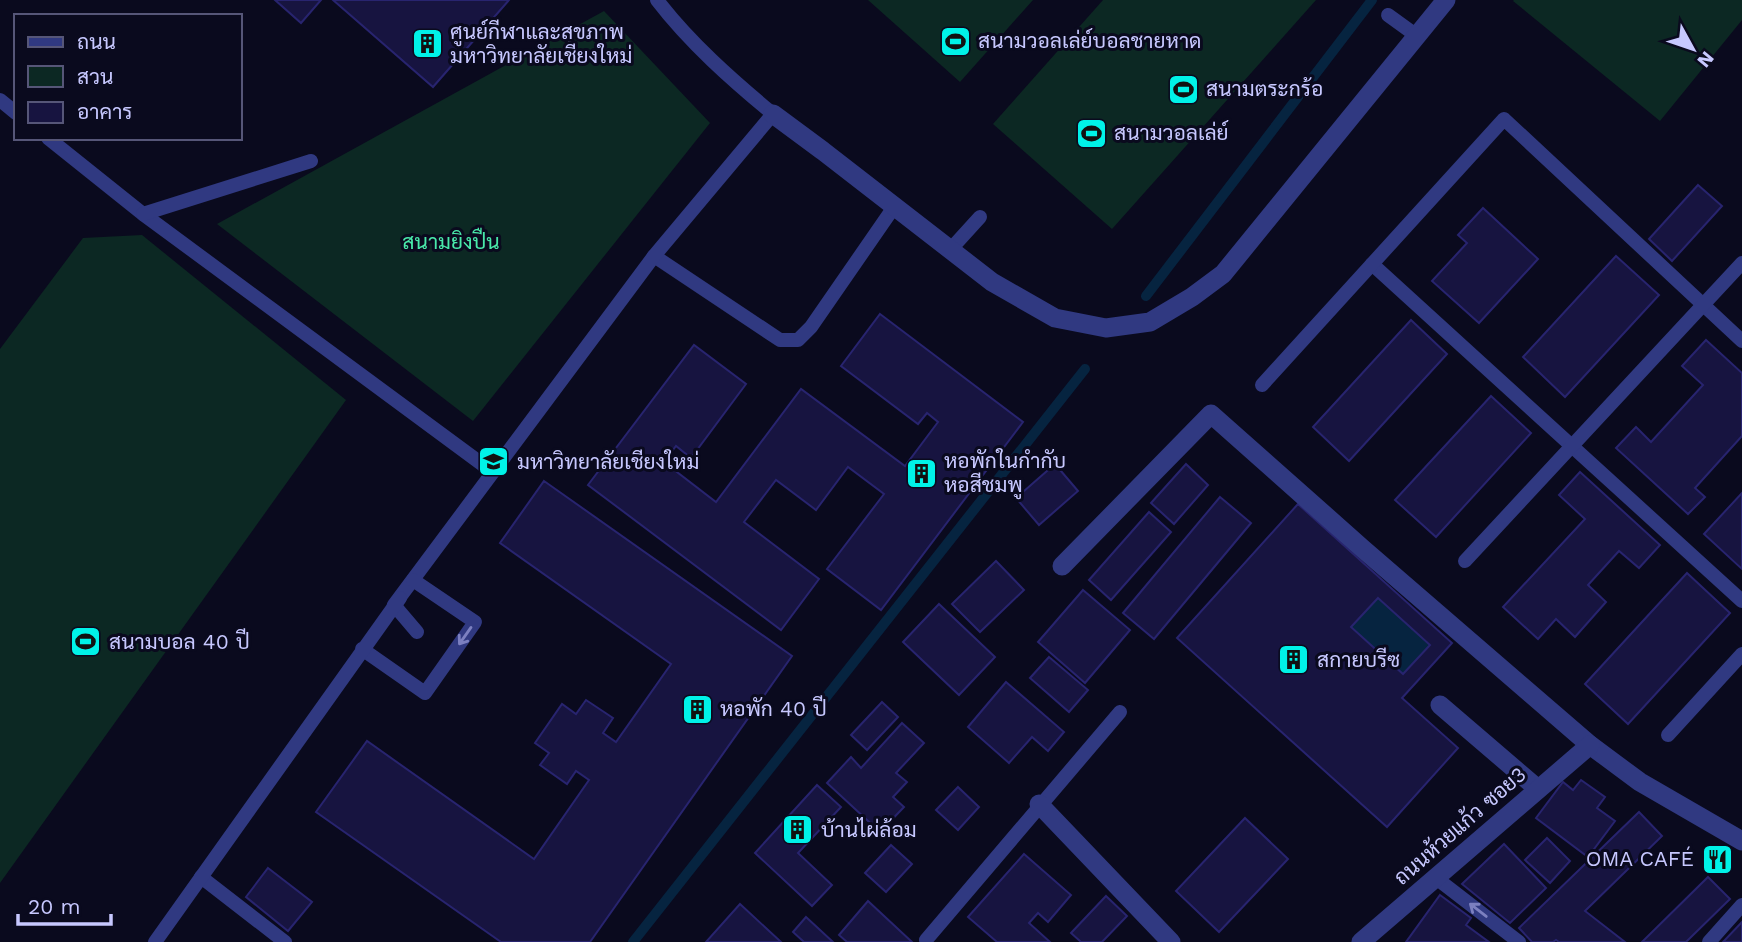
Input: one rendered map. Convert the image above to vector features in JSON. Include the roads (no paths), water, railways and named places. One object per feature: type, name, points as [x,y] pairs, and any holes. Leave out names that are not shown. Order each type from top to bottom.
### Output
[{"type":"street","points":[[1417,36],[1446,0]]},
{"type":"street","points":[[774,114],[894,207]]},
{"type":"street","points":[[1062,566],[1211,414],[1590,745],[1640,782],[1742,841]]},
{"type":"street","points":[[1440,705],[1538,789]]},
{"type":"street","name":"ถนนห้วยแก้ว ซอย3","points":[[1367,940],[1590,745]]},
{"type":"street","points":[[1040,804],[1171,942]]},
{"type":"lane","points":[[413,580],[490,470],[654,257],[774,114],[726,73],[673,21],[657,0]]},
{"type":"lane","points":[[654,257],[780,340],[798,340],[811,327],[894,207],[992,282],[1055,318],[1106,328],[1150,322],[1192,297],[1223,274],[1417,36],[1388,15]]},
{"type":"lane","points":[[0,100],[14,111]]},
{"type":"lane","points":[[1262,385],[1504,119],[1742,341]]},
{"type":"lane","points":[[50,140],[143,214],[490,470]]},
{"type":"lane","points":[[143,214],[311,161]]},
{"type":"lane","points":[[950,250],[980,217]]},
{"type":"lane","points":[[155,942],[394,605],[654,257]]},
{"type":"lane","points":[[1465,561],[1742,263]]},
{"type":"lane","points":[[1372,264],[1742,601]]},
{"type":"lane","points":[[362,649],[425,693],[475,622],[413,580]]},
{"type":"lane","points":[[394,605],[417,632]]},
{"type":"lane","points":[[1668,735],[1742,654]]},
{"type":"lane","points":[[926,940],[1120,712]]},
{"type":"lane","points":[[201,877],[285,942]]},
{"type":"lane","points":[[1436,878],[1519,942]]},
{"type":"lane","points":[[1709,942],[1742,905]]},
{"type":"water","points":[[1378,598],[1430,645],[1403,674],[1351,627]]},
{"type":"waterway","points":[[1146,296],[1372,0]]},
{"type":"waterway","points":[[633,942],[1085,369]]},
{"type":"place","name":"สนามวอลเล่ย์บอลชายหาด","points":[[955,41]]},
{"type":"place","name":"ศูนย์กีฬาและสุขภาพ มหาวิทยาลัยเชียงใหม่","points":[[427,44]]},
{"type":"place","name":"สนามตระกร้อ","points":[[1183,89]]},
{"type":"place","name":"สนามวอลเล่ย์","points":[[1091,133]]},
{"type":"place","name":"มหาวิทยาลัยเชียงใหม่","points":[[494,462]]},
{"type":"place","name":"หอพักในกำกับ หอสีชมพู","points":[[921,473]]},
{"type":"place","name":"สนามบอล 40 ปี","points":[[86,642]]},
{"type":"place","name":"สกายบรีซ","points":[[1294,660]]},
{"type":"place","name":"หอพัก 40 ปี","points":[[697,709]]},
{"type":"place","name":"บ้านไผ่ล้อม","points":[[798,830]]},
{"type":"place","name":"OMA CAFÉ","points":[[1717,859]]},
{"type":"park label","name":"สนามยิงปืน","points":[[451,242]]}]
